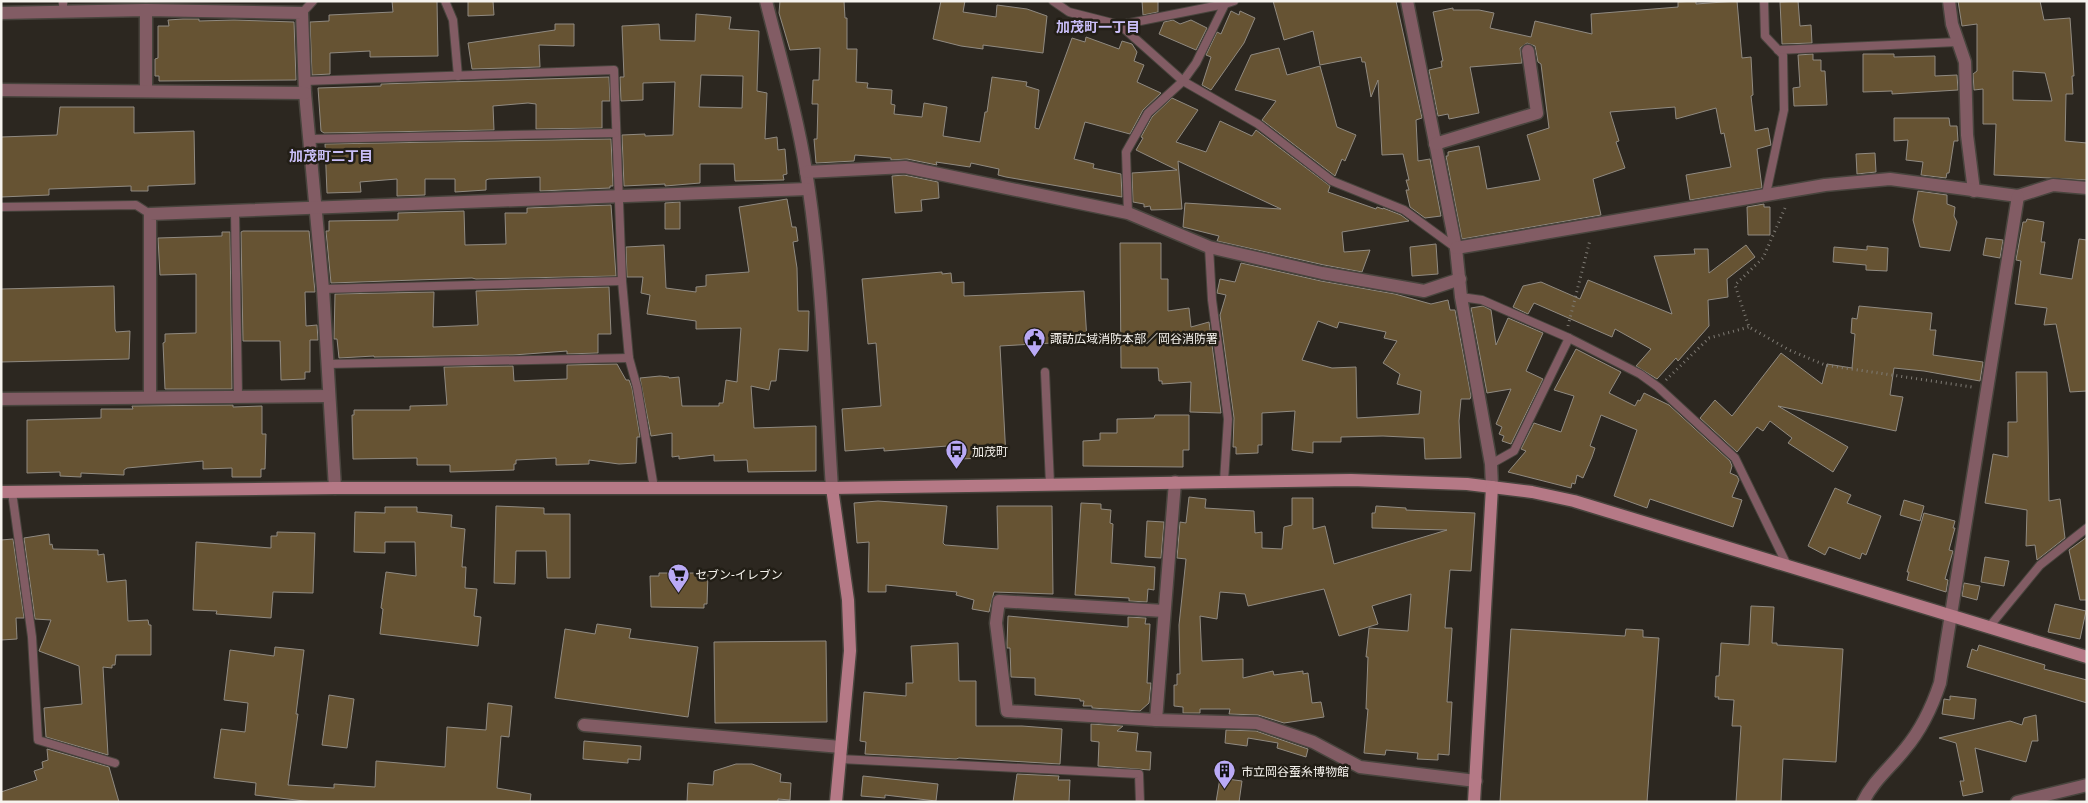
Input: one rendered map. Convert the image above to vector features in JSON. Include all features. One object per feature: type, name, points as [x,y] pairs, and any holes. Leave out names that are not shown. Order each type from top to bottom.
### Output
[{"type":"street","points":[[766,1],[806,172],[816,247],[832,488],[848,600],[850,651],[836,802]]},
{"type":"street","points":[[1407,1],[1456,248],[1461,297],[1491,464],[1492,487],[1474,802]]},
{"type":"street","points":[[1949,1],[1952,24],[1965,62],[1967,135],[1974,191]]},
{"type":"street","points":[[1,13],[63,6],[146,10],[302,13],[305,87],[314,209],[323,289],[335,488]]},
{"type":"street","points":[[146,10],[146,90]]},
{"type":"street","points":[[1436,144],[1537,113],[1528,51]]},
{"type":"street","points":[[1,90],[305,87]]},
{"type":"street","points":[[806,172],[905,167],[1128,213],[1209,247],[1322,273],[1424,291],[1460,279]]},
{"type":"street","points":[[1456,248],[1825,185],[1890,179],[2018,196],[2053,185],[2087,188]]},
{"type":"street","points":[[150,397],[150,214],[808,189]]},
{"type":"street","points":[[1863,802],[1879,778],[1906,748],[1931,709],[1940,683],[2018,196]]},
{"type":"street","points":[[1,399],[328,396]]},
{"type":"street","points":[[7,492],[335,488],[832,488],[1388,480],[1492,487],[1532,492],[1574,501],[2087,657]]},
{"type":"street","points":[[1156,720],[1175,482]]},
{"type":"street","points":[[1164,611],[999,602],[996,623],[1008,711],[1156,720],[1257,723],[1314,742],[1360,767],[1476,781]]},
{"type":"street","points":[[584,726],[840,753]]},
{"type":"street","points":[[2017,802],[2087,785]]},
{"type":"lane","points":[[302,13],[313,1]]},
{"type":"lane","points":[[445,1],[454,20],[458,76]]},
{"type":"lane","points":[[1053,1],[1069,12],[1120,25],[1234,1]]},
{"type":"lane","points":[[1764,1],[1765,36],[1783,55],[1784,110],[1766,194]]},
{"type":"lane","points":[[1128,213],[1126,152],[1148,113],[1184,81],[1196,63],[1225,4]]},
{"type":"lane","points":[[1120,25],[1184,81],[1258,124],[1332,181],[1404,210],[1456,248]]},
{"type":"lane","points":[[1778,50],[1958,42]]},
{"type":"lane","points":[[305,87],[458,76],[614,70],[622,281],[629,358],[637,387],[654,488]]},
{"type":"lane","points":[[309,138],[615,133]]},
{"type":"lane","points":[[1,207],[136,205],[150,214]]},
{"type":"lane","points":[[235,212],[238,396]]},
{"type":"lane","points":[[1209,247],[1212,300],[1228,419],[1224,481]]},
{"type":"lane","points":[[323,289],[622,281]]},
{"type":"lane","points":[[1461,297],[1482,300],[1567,337],[1640,374],[1658,387],[1734,458],[1787,565]]},
{"type":"lane","points":[[1491,464],[1514,451],[1567,337]]},
{"type":"lane","points":[[327,364],[629,358]]},
{"type":"lane","points":[[1045,372],[1050,484]]},
{"type":"lane","points":[[7,492],[32,637],[38,740],[115,763]]},
{"type":"lane","points":[[1989,627],[2040,565],[2087,528]]},
{"type":"lane","points":[[840,753],[1139,774],[1140,802]]},
{"type":"path","points":[[1786,206],[1763,258],[1736,285],[1749,327],[1789,350],[1825,364],[1987,390]]},
{"type":"path","points":[[1567,337],[1594,225]]},
{"type":"path","points":[[1658,387],[1709,338],[1749,327]]},
{"type":"building","points":[[392,1],[437,1],[438,56],[370,57],[370,51],[330,53],[330,74],[312,75],[310,22],[329,21],[329,15],[393,12]]},
{"type":"building","points":[[468,1],[493,1],[494,15],[468,16]]},
{"type":"building","points":[[780,1],[844,1],[845,18],[847,18],[847,49],[857,49],[856,82],[868,83],[867,88],[892,90],[891,104],[895,105],[894,114],[922,117],[924,103],[947,107],[943,136],[980,142],[992,77],[1027,82],[1026,86],[1039,90],[1035,128],[1039,129],[1072,38],[1085,42],[1086,37],[1119,49],[1122,41],[1132,44],[1137,52],[1134,61],[1144,65],[1137,82],[1161,93],[1143,110],[1130,134],[1085,122],[1074,159],[1094,164],[1093,168],[1121,174],[1122,197],[1006,177],[998,175],[999,169],[971,163],[970,167],[936,162],[937,165],[907,159],[891,160],[891,158],[855,155],[854,161],[816,163],[814,139],[817,139],[818,104],[812,104],[813,80],[819,80],[820,48],[790,50],[779,13]]},
{"type":"building","points":[[941,1],[965,1],[963,12],[996,17],[997,5],[1027,9],[1047,16],[1043,53],[983,45],[983,49],[933,39]]},
{"type":"building","points":[[1142,1],[1158,1],[1158,12],[1143,15]]},
{"type":"building","points":[[1273,1],[1396,1],[1422,118],[1416,120],[1418,161],[1430,159],[1441,216],[1425,218],[1410,207],[1406,190],[1409,190],[1406,180],[1409,180],[1403,154],[1382,155],[1378,80],[1371,97],[1365,62],[1362,62],[1361,57],[1320,65],[1313,31],[1284,40]]},
{"type":"building","points":[[1696,1],[1696,4],[1737,1],[1742,58],[1751,57],[1753,95],[1751,96],[1755,131],[1768,128],[1771,145],[1757,149],[1762,188],[1690,200],[1686,175],[1731,167],[1724,133],[1721,134],[1716,108],[1676,119],[1675,107],[1610,112],[1619,141],[1616,142],[1625,168],[1593,179],[1601,215],[1462,239],[1446,156],[1448,156],[1448,152],[1479,146],[1487,189],[1540,180],[1527,135],[1549,128],[1541,64],[1538,62],[1535,46],[1527,43],[1520,48],[1522,63],[1470,67],[1479,113],[1449,119],[1448,114],[1438,116],[1429,70],[1442,67],[1441,61],[1443,61],[1433,12],[1453,8],[1453,10],[1479,10],[1494,13],[1490,28],[1531,37],[1535,21],[1592,34],[1591,14],[1678,7],[1678,2]]},
{"type":"building","points":[[1798,1],[1800,26],[1811,25],[1812,43],[1782,44],[1780,2]]},
{"type":"building","points":[[1958,1],[2040,1],[2044,20],[2070,18],[2074,76],[2072,76],[2073,94],[2066,94],[2065,141],[2087,143],[2087,180],[1994,175],[1996,124],[1983,124],[1983,89],[1974,90],[1973,74],[1977,71],[1977,24],[1962,26]],"holes":[[[2013,71],[2045,73],[2052,101],[2013,100]]]},
{"type":"building","points":[[1231,11],[1239,15],[1240,11],[1255,18],[1244,43],[1211,90],[1202,85],[1211,57],[1206,55],[1217,32],[1221,34]]},
{"type":"building","points":[[696,14],[731,17],[729,29],[759,31],[757,91],[767,93],[765,139],[777,137],[778,150],[785,149],[787,174],[783,175],[784,180],[735,181],[734,164],[700,164],[700,183],[665,186],[665,184],[624,186],[622,135],[673,135],[675,82],[643,83],[643,100],[621,101],[620,77],[624,77],[622,26],[659,24],[660,40],[695,41]],"holes":[[[701,75],[743,76],[742,108],[699,107]]]},
{"type":"building","points":[[199,19],[199,21],[294,22],[296,80],[159,81],[159,76],[155,76],[155,59],[158,58],[158,26],[169,26],[168,20]]},
{"type":"building","points":[[1173,20],[1180,24],[1191,20],[1207,28],[1196,50],[1159,34],[1164,22]]},
{"type":"building","points":[[555,24],[574,24],[574,46],[539,45],[540,67],[472,69],[468,43],[555,30]]},
{"type":"building","points":[[1279,48],[1287,75],[1320,66],[1337,127],[1356,135],[1345,161],[1342,159],[1335,176],[1262,120],[1276,101],[1235,90],[1251,55]]},
{"type":"building","points":[[1813,54],[1813,60],[1821,60],[1821,71],[1825,71],[1827,105],[1794,106],[1793,88],[1800,87],[1798,55]]},
{"type":"building","points":[[1863,54],[1894,54],[1894,57],[1935,56],[1935,76],[1957,75],[1958,90],[1892,94],[1892,91],[1863,92]]},
{"type":"building","points":[[609,77],[610,101],[602,101],[602,128],[536,129],[536,104],[528,103],[493,106],[494,130],[324,133],[321,131],[318,88],[381,86],[381,84]]},
{"type":"building","points":[[1172,98],[1198,110],[1176,142],[1206,152],[1220,121],[1252,136],[1256,130],[1330,186],[1328,192],[1376,209],[1377,207],[1383,208],[1401,215],[1409,221],[1342,232],[1344,252],[1370,250],[1362,272],[1217,241],[1219,236],[1183,227],[1185,203],[1281,209],[1178,161],[1182,209],[1151,210],[1150,206],[1144,207],[1144,204],[1133,202],[1132,173],[1177,170],[1136,150],[1152,117]]},
{"type":"building","points":[[60,107],[134,107],[134,133],[194,131],[195,184],[148,186],[148,191],[131,191],[131,186],[49,189],[49,195],[1,197],[1,137],[57,135]]},
{"type":"building","points":[[1894,118],[1949,118],[1950,126],[1957,126],[1958,141],[1954,141],[1949,173],[1947,173],[1946,178],[1921,175],[1923,162],[1906,160],[1908,140],[1894,141]]},
{"type":"building","points":[[611,139],[613,186],[610,186],[610,188],[540,191],[540,177],[489,179],[486,180],[486,190],[455,192],[455,179],[425,179],[425,195],[397,196],[397,179],[360,182],[361,192],[327,193],[325,144]]},
{"type":"building","points":[[1875,153],[1876,172],[1857,174],[1856,154]]},
{"type":"building","points":[[904,175],[938,182],[939,198],[921,200],[922,211],[895,213],[892,176]]},
{"type":"building","points":[[1918,191],[1947,195],[1947,204],[1955,207],[1954,216],[1957,222],[1950,251],[1920,247],[1913,220]]},
{"type":"building","points":[[787,199],[792,227],[796,227],[798,241],[793,242],[797,268],[798,311],[809,311],[808,351],[779,349],[776,381],[771,381],[769,390],[751,386],[754,428],[816,426],[816,471],[748,472],[747,460],[714,461],[714,455],[679,459],[679,456],[672,457],[672,433],[651,436],[640,378],[679,377],[682,406],[719,406],[719,403],[723,403],[726,380],[737,382],[741,328],[696,329],[696,321],[647,314],[650,295],[641,293],[643,277],[627,277],[626,247],[664,245],[666,288],[696,292],[696,287],[706,286],[706,275],[749,272],[739,207]]},
{"type":"building","points":[[680,202],[680,229],[665,229],[665,203]]},
{"type":"building","points":[[1764,204],[1764,207],[1770,207],[1770,235],[1748,235],[1747,207]]},
{"type":"building","points":[[611,205],[616,276],[472,278],[331,283],[326,231],[329,231],[329,221],[398,220],[398,213],[464,211],[465,245],[506,244],[505,213],[527,213],[527,208]]},
{"type":"building","points":[[2027,219],[2044,222],[2041,242],[2045,242],[2040,274],[2072,279],[2079,239],[2087,240],[2087,391],[2070,392],[2056,324],[2044,325],[2047,308],[2015,304],[2021,261],[2016,260],[2023,222],[2026,222]]},
{"type":"building","points":[[309,231],[315,292],[305,292],[306,326],[317,325],[318,340],[310,340],[310,372],[305,372],[305,379],[281,380],[280,341],[243,341],[241,232]]},
{"type":"building","points":[[222,232],[230,232],[232,389],[165,389],[163,343],[165,342],[165,334],[196,333],[196,274],[160,275],[158,238],[222,236]]},
{"type":"building","points":[[1986,238],[2003,240],[2000,258],[1983,255]]},
{"type":"building","points":[[1120,243],[1161,243],[1161,279],[1168,279],[1168,311],[1189,308],[1191,327],[1209,322],[1221,413],[1190,412],[1191,382],[1162,384],[1162,381],[1159,381],[1158,368],[1121,368]]},
{"type":"building","points":[[1436,244],[1438,274],[1412,276],[1410,247]]},
{"type":"building","points":[[1746,245],[1755,257],[1727,279],[1728,297],[1708,300],[1709,326],[1678,361],[1676,358],[1657,379],[1636,366],[1651,349],[1615,329],[1612,337],[1534,303],[1528,314],[1513,307],[1523,286],[1541,282],[1580,299],[1588,280],[1672,314],[1654,256],[1695,254],[1694,249],[1708,249],[1709,273]]},
{"type":"building","points":[[1867,246],[1888,248],[1887,271],[1866,270],[1866,265],[1833,262],[1834,247],[1867,250]]},
{"type":"building","points":[[1241,263],[1321,281],[1395,294],[1431,304],[1448,300],[1450,310],[1455,310],[1471,396],[1470,399],[1461,399],[1459,421],[1461,458],[1425,459],[1424,438],[1383,436],[1341,437],[1341,442],[1313,442],[1313,453],[1292,450],[1295,411],[1262,413],[1262,445],[1258,445],[1258,453],[1236,454],[1236,447],[1233,447],[1234,418],[1220,315],[1226,295],[1217,293],[1220,279],[1235,282]],"holes":[[[1318,321],[1337,328],[1339,322],[1386,332],[1384,338],[1397,341],[1383,363],[1400,374],[1397,384],[1421,391],[1419,414],[1357,418],[1356,367],[1332,368],[1302,360]]]},
{"type":"building","points":[[942,272],[942,274],[951,273],[952,283],[964,282],[964,296],[1084,291],[1087,341],[1000,346],[1006,457],[960,459],[960,445],[884,451],[884,448],[845,451],[842,409],[881,406],[876,343],[868,344],[862,279]]},
{"type":"building","points":[[114,286],[115,329],[116,332],[130,331],[129,359],[1,362],[1,289]]},
{"type":"building","points":[[609,287],[611,334],[598,334],[598,353],[567,354],[567,351],[513,355],[339,358],[337,339],[334,339],[335,294],[434,292],[433,327],[478,325],[476,291]]},
{"type":"building","points":[[1483,306],[1491,310],[1496,345],[1508,318],[1543,333],[1526,371],[1543,379],[1511,444],[1502,441],[1504,436],[1499,434],[1502,427],[1496,424],[1511,389],[1487,393],[1471,308]]},
{"type":"building","points":[[1859,306],[1932,313],[1930,330],[1936,330],[1933,355],[1983,362],[1980,381],[1924,371],[1894,368],[1890,395],[1903,397],[1896,431],[1778,406],[1848,447],[1833,472],[1788,443],[1792,438],[1770,421],[1763,431],[1757,427],[1737,452],[1700,418],[1715,400],[1732,416],[1781,353],[1822,384],[1827,364],[1852,368],[1855,334],[1851,333],[1852,318],[1857,319]]},
{"type":"building","points":[[1576,349],[1621,372],[1609,393],[1635,406],[1644,393],[1669,405],[1730,461],[1732,466],[1730,473],[1737,476],[1739,480],[1732,497],[1742,500],[1733,527],[1650,499],[1647,508],[1614,496],[1637,430],[1601,415],[1590,446],[1595,448],[1592,457],[1583,478],[1577,475],[1575,484],[1572,483],[1571,488],[1508,472],[1526,451],[1521,449],[1534,423],[1561,432],[1574,396],[1554,390]]},
{"type":"building","points":[[617,364],[626,380],[629,380],[632,388],[640,437],[637,437],[636,463],[619,464],[589,460],[589,464],[556,465],[556,458],[516,460],[514,470],[450,472],[450,465],[417,465],[417,458],[353,459],[352,415],[354,415],[354,410],[410,410],[410,406],[447,405],[444,367],[513,366],[514,381],[567,379],[567,365]]},
{"type":"building","points":[[2016,372],[2047,372],[2049,501],[2060,499],[2065,538],[2037,560],[2035,545],[2026,546],[2027,510],[1985,503],[1993,454],[2008,457],[2008,422],[2017,422]]},
{"type":"building","points":[[233,405],[233,407],[262,406],[262,434],[266,434],[265,469],[261,469],[261,477],[232,477],[232,468],[203,469],[203,461],[127,468],[124,470],[124,475],[81,473],[81,477],[60,476],[60,472],[27,473],[27,420],[101,418],[101,409],[133,409],[132,406]]},
{"type":"building","points":[[1155,415],[1189,415],[1189,450],[1183,450],[1183,467],[1083,466],[1083,441],[1100,440],[1100,433],[1117,433],[1117,419],[1154,418]]},
{"type":"building","points":[[1835,488],[1851,495],[1847,503],[1881,516],[1866,555],[1862,553],[1860,559],[1829,547],[1825,555],[1808,546]]},
{"type":"building","points":[[1189,497],[1206,499],[1205,508],[1254,511],[1255,533],[1262,532],[1262,548],[1282,549],[1284,527],[1292,525],[1292,498],[1313,498],[1313,529],[1325,526],[1334,564],[1447,530],[1372,528],[1372,513],[1375,513],[1376,506],[1406,508],[1406,510],[1475,513],[1471,571],[1450,570],[1445,628],[1452,628],[1447,702],[1452,702],[1449,755],[1438,754],[1438,760],[1417,759],[1418,753],[1386,750],[1385,755],[1364,753],[1368,709],[1366,709],[1368,657],[1366,657],[1369,628],[1408,631],[1411,594],[1372,606],[1378,624],[1339,636],[1324,589],[1248,606],[1245,594],[1220,592],[1217,619],[1200,616],[1202,661],[1243,659],[1243,678],[1273,671],[1274,675],[1303,671],[1303,674],[1308,673],[1312,703],[1321,702],[1324,717],[1284,723],[1258,715],[1229,714],[1230,709],[1200,709],[1200,713],[1183,713],[1183,707],[1174,706],[1174,685],[1177,685],[1177,674],[1180,674],[1179,625],[1186,559],[1177,558],[1180,522],[1186,523]]},
{"type":"building","points":[[1904,500],[1924,506],[1920,521],[1900,515]]},
{"type":"building","points":[[878,501],[947,506],[943,543],[945,545],[998,549],[997,506],[1052,506],[1053,594],[994,592],[989,612],[972,609],[974,600],[956,595],[957,592],[886,585],[886,592],[868,592],[869,542],[857,543],[854,503]]},
{"type":"building","points":[[1081,503],[1101,504],[1101,509],[1111,510],[1110,523],[1113,524],[1111,563],[1155,567],[1154,590],[1148,589],[1147,602],[1129,601],[1129,598],[1075,595]]},
{"type":"building","points":[[496,506],[544,508],[544,514],[570,514],[570,578],[547,578],[546,551],[516,551],[515,584],[494,583]]},
{"type":"building","points":[[385,507],[417,507],[417,512],[452,515],[451,527],[465,529],[462,567],[466,567],[465,588],[477,589],[474,616],[481,617],[478,646],[380,634],[383,609],[381,608],[386,572],[416,576],[415,542],[385,542],[385,553],[354,552],[355,512],[385,513]]},
{"type":"building","points":[[1924,513],[1955,521],[1949,550],[1953,551],[1945,579],[1948,580],[1946,592],[1907,580],[1909,572],[1907,572]]},
{"type":"building","points":[[1147,521],[1164,522],[1161,558],[1145,557]]},
{"type":"building","points":[[277,532],[315,533],[313,593],[273,592],[271,618],[216,614],[217,611],[193,610],[196,542],[271,548],[271,536],[277,536]]},
{"type":"building","points":[[49,534],[50,545],[52,544],[53,549],[98,550],[98,555],[104,554],[107,582],[126,580],[128,621],[148,620],[149,625],[151,625],[151,655],[116,655],[115,665],[112,665],[112,668],[103,667],[108,755],[46,737],[44,708],[82,704],[79,666],[39,651],[51,620],[35,619],[24,538]]},
{"type":"building","points":[[2087,537],[2087,600],[2080,600],[2069,550]]},
{"type":"building","points":[[13,539],[24,618],[16,618],[17,639],[1,640],[1,540]]},
{"type":"building","points":[[1985,557],[2009,561],[2004,586],[1981,582]]},
{"type":"building","name":"セブン-イレブン","points":[[659,573],[708,573],[707,604],[704,604],[704,608],[651,607],[650,576],[659,576]]},
{"type":"building","points":[[1964,583],[1980,586],[1977,600],[1962,596]]},
{"type":"building","points":[[2055,604],[2086,611],[2080,639],[2048,632]]},
{"type":"building","points":[[1751,606],[1774,607],[1772,643],[1777,643],[1777,645],[1843,649],[1836,762],[1783,759],[1781,802],[1736,802],[1741,726],[1732,726],[1734,700],[1718,699],[1719,697],[1715,697],[1716,676],[1719,676],[1721,643],[1749,645]]},
{"type":"building","points":[[1008,616],[1128,627],[1128,617],[1146,618],[1145,624],[1150,624],[1147,683],[1151,683],[1149,703],[1140,711],[1092,708],[1092,706],[1083,706],[1084,701],[1080,701],[1080,699],[1035,695],[1035,678],[1011,677],[1010,648],[1007,648]]},
{"type":"building","points":[[597,624],[631,629],[629,638],[698,647],[688,717],[555,698],[565,629],[595,634]]},
{"type":"building","points":[[1511,629],[1625,636],[1626,629],[1643,630],[1643,637],[1659,638],[1647,802],[1500,802]]},
{"type":"building","points":[[826,641],[827,722],[715,723],[714,642]]},
{"type":"building","points":[[958,643],[959,681],[976,681],[976,726],[1022,726],[1062,729],[1060,764],[865,754],[866,742],[860,741],[864,692],[906,696],[906,683],[913,683],[911,646]]},
{"type":"building","points":[[1979,645],[2045,665],[2044,669],[2087,680],[2087,703],[1967,667],[1972,649],[1977,651]]},
{"type":"building","points":[[275,647],[304,650],[296,714],[298,714],[288,785],[334,788],[334,784],[375,787],[376,761],[445,767],[447,727],[486,730],[488,703],[512,706],[509,737],[501,736],[497,788],[531,794],[530,802],[313,802],[255,795],[256,783],[214,778],[221,729],[245,732],[248,703],[224,700],[230,650],[274,656]]},
{"type":"building","points":[[329,695],[354,699],[347,748],[322,745]]},
{"type":"building","points":[[1950,696],[1976,699],[1974,719],[1942,714],[1944,699],[1950,700]]},
{"type":"building","points":[[2036,715],[2038,741],[2032,741],[2026,762],[1975,748],[1983,792],[1963,796],[1960,781],[1964,781],[1956,743],[1939,738],[2010,721],[2022,725],[2024,718]]},
{"type":"building","points":[[1091,724],[1123,726],[1117,731],[1138,733],[1136,751],[1151,752],[1150,770],[1098,766],[1099,742],[1091,741]]},
{"type":"building","points":[[1226,730],[1256,731],[1308,749],[1306,757],[1277,748],[1278,743],[1248,738],[1247,746],[1225,743]]},
{"type":"building","points":[[584,741],[641,746],[640,760],[628,759],[628,763],[583,759]]},
{"type":"building","points":[[47,749],[109,767],[119,802],[1,802],[1,792],[37,780],[34,771],[43,768],[42,762],[48,760]]},
{"type":"building","points":[[736,764],[752,764],[781,774],[780,782],[791,783],[790,800],[778,799],[778,802],[687,802],[688,783],[713,785],[714,771]]},
{"type":"building","points":[[1017,774],[1059,776],[1058,780],[1070,780],[1069,802],[1013,802]]},
{"type":"building","points":[[863,776],[938,784],[936,801],[885,795],[885,798],[861,796]]},
{"type":"building","points":[[1220,778],[1242,781],[1239,802],[1216,802]]},
{"type":"place","name":"諏訪広域消防本部／岡谷消防署","points":[[1034,357]]},
{"type":"place","name":"加茂町","points":[[956,470]]},
{"type":"place","name":"セブン-イレブン","points":[[679,593]]},
{"type":"place","name":"市立岡谷蚕糸博物館","points":[[1225,790]]},
{"type":"district","name":"加茂町一丁目","points":[[1098,26]]},
{"type":"district","name":"加茂町二丁目","points":[[331,155]]}]
